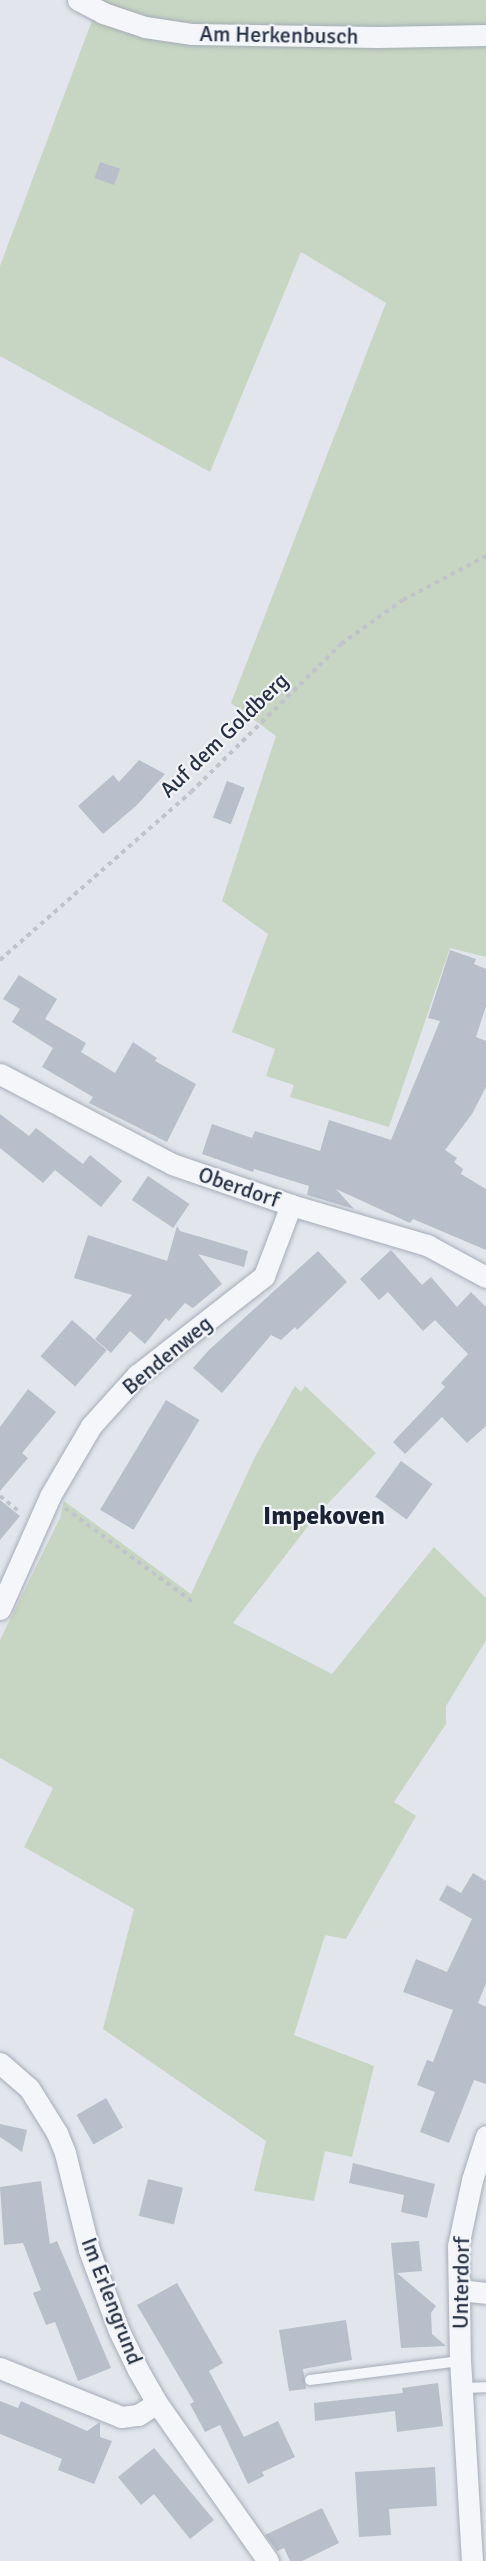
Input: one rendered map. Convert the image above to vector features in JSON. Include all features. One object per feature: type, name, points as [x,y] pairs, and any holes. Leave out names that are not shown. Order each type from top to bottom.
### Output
[{"type":"street","name":"Am Herkenbusch","points":[[78,0],[103,13],[145,27],[192,34],[378,37],[486,35]]},
{"type":"street","name":"Oberdorf","points":[[0,1074],[172,1164],[291,1205],[427,1245],[486,1277]]},
{"type":"street","name":"Bendenweg","points":[[0,1609],[51,1496],[91,1426],[137,1375],[264,1276],[291,1205]]},
{"type":"street","name":"Im Erlengrund","points":[[0,2063],[28,2088],[57,2133],[65,2153],[89,2250],[111,2311],[138,2370],[157,2403],[268,2561]]},
{"type":"street","name":"Unterdorf","points":[[472,2561],[460,2361],[458,2246],[472,2180],[486,2136]]},
{"type":"street","points":[[459,2290],[486,2293]]},
{"type":"street","points":[[0,2368],[121,2417],[138,2415],[157,2403]]},
{"type":"lane","name":"Unterdorf","points":[[310,2380],[460,2361]]},
{"type":"lane","points":[[463,2388],[486,2387]]},
{"type":"path","name":"Auf dem Goldberg","points":[[0,960],[191,792],[341,644],[403,600],[486,556]]},
{"type":"path","points":[[51,1496],[193,1602]]},
{"type":"green space","points":[[78,0],[486,0],[486,957],[450,948],[389,1127],[290,1097],[294,1085],[266,1076],[275,1049],[232,1032],[268,934],[222,901],[276,736],[231,703],[386,303],[301,252],[210,472],[0,356],[0,266],[96,10]]},
{"type":"green space","points":[[295,1386],[301,1392],[305,1386],[376,1453],[316,1516],[233,1623],[332,1674],[434,1547],[486,1598],[486,1640],[446,1706],[446,1724],[394,1802],[416,1816],[346,1939],[325,1935],[294,2035],[374,2066],[352,2157],[325,2151],[314,2201],[254,2191],[266,2141],[103,2029],[134,1909],[24,1847],[53,1788],[0,1758],[0,1640],[60,1518],[64,1501],[191,1594],[255,1457]]},
{"type":"building","points":[[100,162],[120,169],[114,185],[94,178]]},
{"type":"building","points":[[139,760],[165,774],[137,805],[103,834],[78,806],[113,775],[119,782]]},
{"type":"building","points":[[227,781],[245,788],[231,824],[213,817]]},
{"type":"building","points":[[450,950],[476,959],[474,964],[486,969],[486,1006],[476,1037],[486,1041],[486,1087],[472,1114],[445,1150],[457,1158],[454,1162],[463,1169],[461,1174],[486,1189],[486,1250],[413,1219],[410,1223],[336,1189],[354,1209],[307,1195],[309,1186],[254,1169],[253,1172],[202,1154],[212,1124],[252,1138],[255,1131],[320,1151],[329,1120],[391,1140],[440,1021],[428,1018]]},
{"type":"building","points":[[19,975],[57,999],[45,1019],[86,1043],[81,1052],[115,1073],[133,1042],[157,1058],[155,1061],[196,1084],[167,1142],[89,1103],[93,1097],[42,1067],[53,1048],[12,1022],[20,1009],[3,999]]},
{"type":"building","points":[[0,1114],[29,1136],[36,1128],[83,1164],[90,1155],[122,1181],[101,1207],[55,1170],[43,1183],[0,1148]]},
{"type":"building","points":[[148,1176],[189,1204],[173,1228],[132,1200]]},
{"type":"building","points":[[177,1226],[180,1231],[248,1251],[244,1267],[198,1254],[222,1284],[193,1308],[185,1303],[169,1321],[166,1318],[145,1344],[130,1331],[111,1353],[95,1339],[132,1295],[74,1278],[88,1235],[167,1261]]},
{"type":"building","points":[[391,1250],[422,1285],[431,1277],[457,1307],[471,1292],[486,1307],[486,1426],[467,1443],[442,1417],[405,1454],[393,1442],[445,1387],[441,1383],[468,1354],[435,1320],[423,1331],[388,1292],[379,1300],[360,1279]]},
{"type":"building","points":[[318,1251],[347,1282],[297,1330],[295,1327],[281,1340],[271,1335],[222,1393],[193,1368],[209,1350]]},
{"type":"building","points":[[72,1320],[107,1350],[75,1386],[41,1356]]},
{"type":"building","points":[[28,1389],[56,1412],[22,1453],[28,1458],[0,1491],[0,1427]]},
{"type":"building","points":[[166,1400],[199,1420],[134,1530],[100,1510]]},
{"type":"building","points":[[401,1461],[433,1484],[407,1520],[375,1497]]},
{"type":"building","points":[[0,1500],[20,1516],[0,1540]]},
{"type":"building","points":[[473,1873],[486,1881],[486,1983],[478,2003],[486,2007],[486,2084],[474,2080],[449,2143],[420,2132],[435,2092],[417,2085],[427,2060],[433,2062],[453,2010],[403,1992],[416,1959],[447,1972],[472,1919],[439,1900],[447,1885],[461,1893]]},
{"type":"building","points":[[106,2098],[123,2127],[94,2144],[77,2115]]},
{"type":"building","points":[[0,2124],[27,2130],[22,2152],[0,2137]]},
{"type":"building","points":[[353,2163],[435,2184],[427,2218],[401,2212],[404,2195],[349,2183]]},
{"type":"building","points":[[148,2179],[183,2188],[174,2225],[139,2216]]},
{"type":"building","points":[[41,2181],[50,2244],[57,2241],[111,2368],[78,2381],[55,2322],[46,2325],[33,2293],[41,2290],[23,2243],[4,2245],[0,2187]]},
{"type":"building","points":[[419,2241],[422,2271],[397,2273],[436,2306],[431,2313],[432,2334],[446,2346],[401,2348],[391,2243]]},
{"type":"building","points":[[177,2283],[223,2363],[209,2371],[244,2437],[278,2421],[295,2457],[262,2472],[264,2476],[248,2484],[220,2425],[205,2432],[190,2404],[194,2402],[137,2305]]},
{"type":"building","points":[[346,2320],[352,2360],[303,2369],[306,2389],[289,2391],[279,2330]]},
{"type":"building","points":[[438,2383],[443,2426],[397,2432],[395,2411],[315,2421],[314,2403],[403,2393],[402,2388]]},
{"type":"building","points":[[0,2401],[18,2408],[21,2401],[87,2431],[100,2422],[100,2437],[112,2441],[94,2484],[58,2470],[62,2459],[0,2434]]},
{"type":"building","points":[[154,2448],[214,2520],[190,2539],[154,2494],[141,2505],[118,2477]]},
{"type":"building","points":[[435,2467],[437,2506],[389,2509],[391,2535],[359,2537],[355,2472]]},
{"type":"building","points":[[322,2508],[339,2543],[302,2561],[290,2561],[284,2548],[277,2551],[265,2535]]},
{"type":"district","name":"Impekoven","points":[[324,1517]]}]
